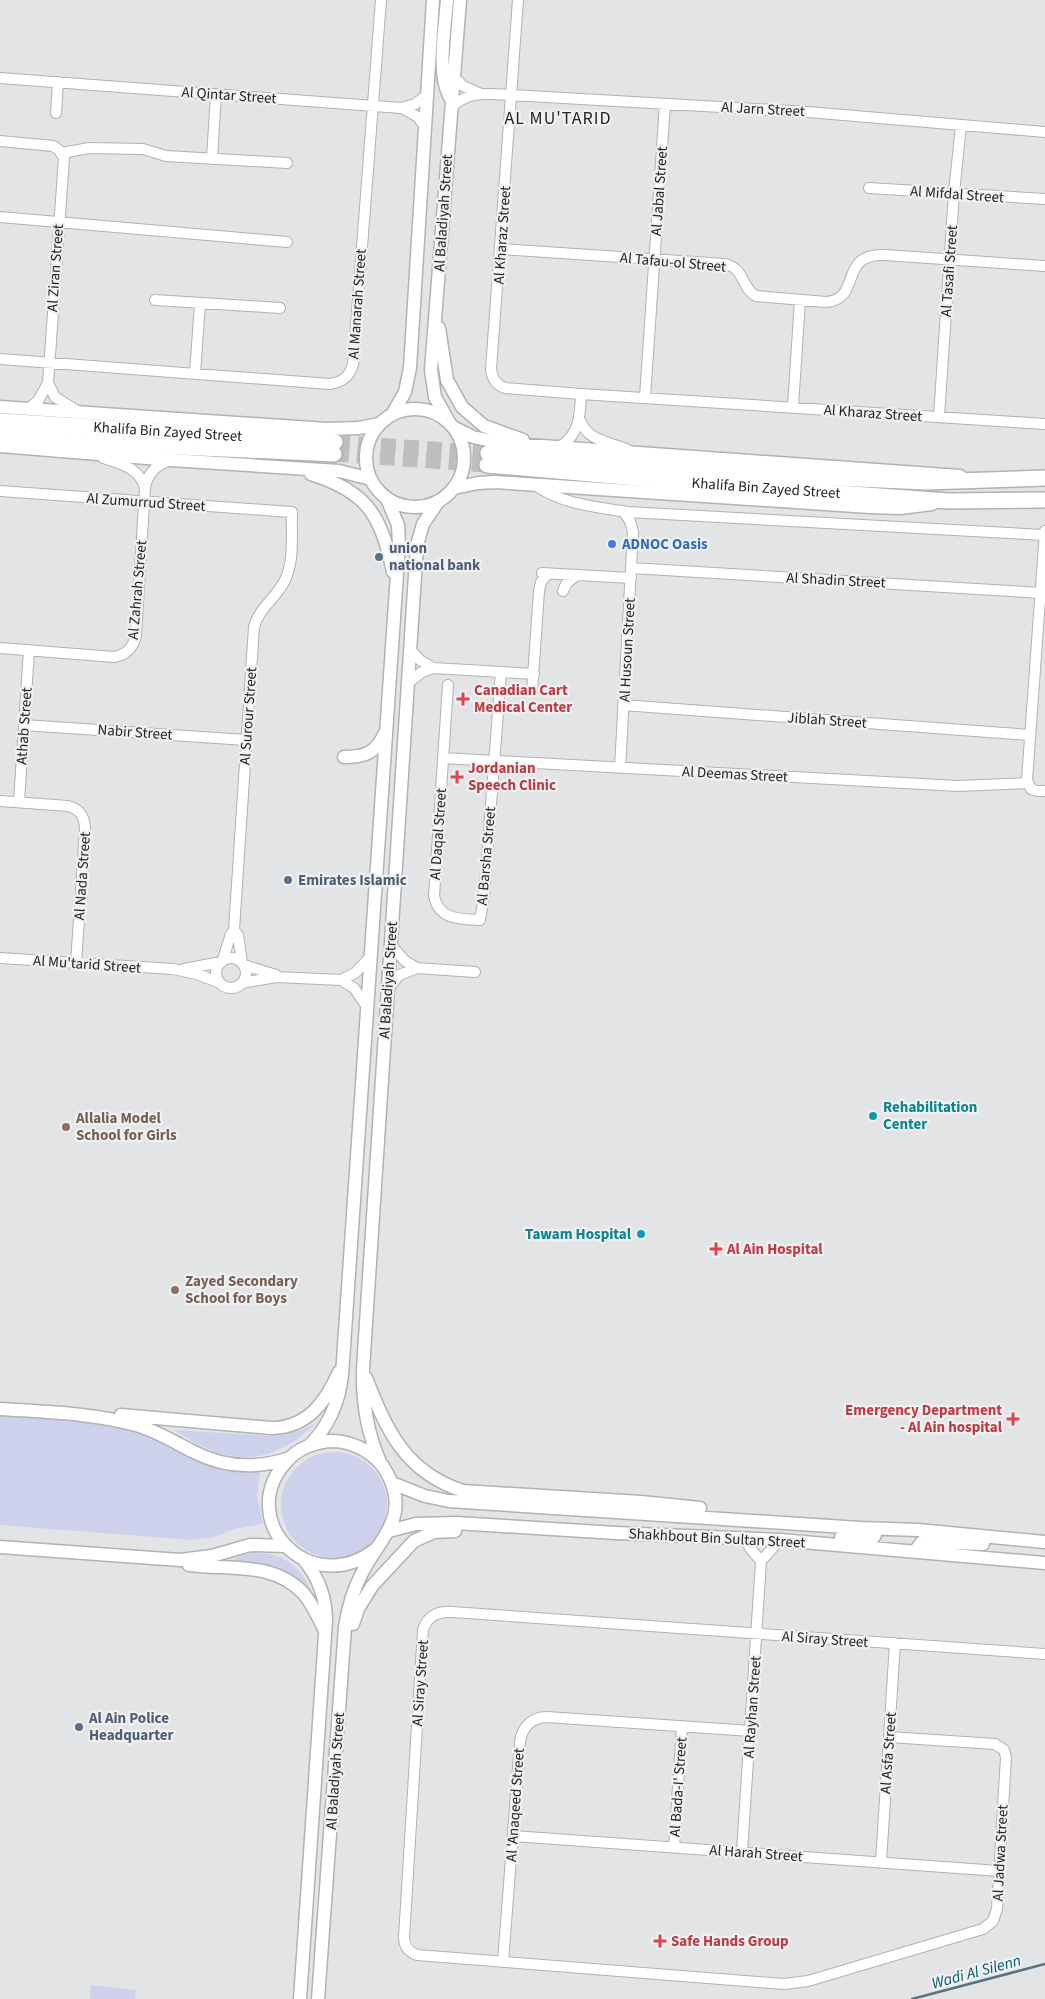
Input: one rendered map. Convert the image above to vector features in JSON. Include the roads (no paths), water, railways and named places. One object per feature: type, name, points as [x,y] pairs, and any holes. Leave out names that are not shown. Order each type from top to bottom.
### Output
[{"type":"highway","name":"Khalifa Bin Zayed Street","points":[[0,421],[335,448],[158,446],[0,435]]},
{"type":"highway","name":"Khalifa Bin Zayed Street","points":[[1045,478],[926,482],[488,459],[683,482],[949,501],[1045,500]]},
{"type":"main road","name":"Al Baladiyah Street","points":[[393,414],[405,392],[410,368],[434,0]]},
{"type":"main road","points":[[447,0],[443,76],[452,105]]},
{"type":"main road","name":"Al Baladiyah Street","points":[[452,425],[439,406],[431,379],[461,3]]},
{"type":"main road","points":[[435,317],[441,338],[447,380],[462,407],[484,426],[532,444]]},
{"type":"main road","points":[[0,407],[332,429],[359,428],[379,424]]},
{"type":"main road","points":[[452,425],[462,443],[464,459],[462,474],[454,488],[438,502],[422,506],[404,506],[387,499],[375,487],[367,471],[366,454],[370,438],[379,424],[393,414],[418,408],[435,412],[472,437],[492,442],[952,474],[982,481]]},
{"type":"main road","points":[[0,446],[338,471],[371,479]]},
{"type":"main road","points":[[290,468],[337,483],[355,494],[366,505],[375,517],[384,535],[396,587]]},
{"type":"main road","points":[[454,488],[487,482],[886,507],[915,506],[949,501]]},
{"type":"main road","name":"Al Baladiyah Street","points":[[309,1446],[324,1429],[335,1408],[341,1387],[399,535],[395,516],[387,499]]},
{"type":"main road","name":"Al Baladiyah Street","points":[[380,1462],[367,1423],[363,1396],[363,1369],[417,545],[423,524],[438,502]]},
{"type":"main road","points":[[344,757],[366,755],[372,751],[381,740],[386,728]]},
{"type":"main road","points":[[0,1409],[95,1416],[128,1416],[271,1428],[284,1427],[304,1420],[319,1406],[331,1389],[343,1360]]},
{"type":"main road","points":[[363,1369],[378,1411],[403,1450],[424,1472],[453,1488],[462,1491],[699,1508],[718,1517]]},
{"type":"main road","points":[[95,1416],[152,1430],[195,1453],[229,1465],[260,1465],[290,1458]]},
{"type":"main road","points":[[322,1442],[348,1443],[360,1448],[380,1462],[392,1483],[395,1508],[389,1531],[376,1549],[358,1561],[347,1565],[325,1566],[304,1560],[286,1546],[274,1528],[270,1501],[272,1485],[276,1475],[290,1458],[309,1446],[322,1442]]},
{"type":"main road","name":"Shakhbout Bin Sultan Street","points":[[392,1483],[425,1496],[449,1501],[718,1517],[870,1529],[918,1530],[1039,1542]]},
{"type":"main road","name":"Shakhbout Bin Sultan Street","points":[[389,1531],[416,1524],[442,1522],[616,1533],[780,1540],[1045,1563]]},
{"type":"main road","points":[[704,1536],[761,1532],[868,1539],[875,1535],[875,1532],[870,1529]]},
{"type":"main road","points":[[344,1642],[358,1609],[372,1586],[414,1541],[424,1536],[443,1530],[564,1536],[616,1533]]},
{"type":"main road","points":[[921,1551],[918,1547],[922,1542],[1004,1545],[1039,1542]]},
{"type":"main road","points":[[162,1560],[207,1557],[250,1545],[286,1546]]},
{"type":"main road","points":[[0,1547],[162,1560],[198,1566],[254,1569],[276,1574],[287,1580],[305,1595],[325,1632]]},
{"type":"main road","name":"Al Baladiyah Street","points":[[318,1999],[344,1642],[351,1599],[361,1573],[376,1549]]},
{"type":"main road","name":"Al Baladiyah Street","points":[[300,1999],[326,1611],[322,1590],[304,1560]]},
{"type":"street","name":"Al Manarah Street","points":[[0,359],[330,384],[337,383],[348,376],[353,364],[381,0]]},
{"type":"street","name":"Al Kharaz Street","points":[[518,0],[491,369],[493,378],[498,384],[505,388],[581,394],[1045,424]]},
{"type":"street","name":"Al Jarn Street","points":[[454,77],[462,86],[480,94]]},
{"type":"street","name":"Al Qintar Street","points":[[0,78],[401,108],[415,104],[427,95]]},
{"type":"street","points":[[56,113],[58,82]]},
{"type":"street","points":[[212,159],[216,94]]},
{"type":"street","name":"Al Jarn Street","points":[[452,105],[461,99],[480,94],[511,95],[808,112],[1045,132]]},
{"type":"street","name":"Al Jabal Street","points":[[645,397],[665,104]]},
{"type":"street","points":[[401,108],[412,112],[425,127]]},
{"type":"street","name":"Al Tasafi Street","points":[[939,417],[949,260],[961,124]]},
{"type":"street","points":[[0,141],[49,145],[56,147],[62,153],[89,148],[143,149],[159,155],[287,163]]},
{"type":"street","name":"Al Ziran Street","points":[[48,383],[64,165],[62,153]]},
{"type":"street","name":"Al Mifdal Street","points":[[869,188],[1045,199]]},
{"type":"street","points":[[0,217],[287,242]]},
{"type":"street","name":"Al Tafau-ol Street","points":[[501,249],[730,265],[740,273],[752,294],[826,302],[838,298],[848,288],[852,273],[857,264],[872,256],[1045,266]]},
{"type":"street","points":[[155,300],[280,308]]},
{"type":"street","points":[[793,408],[800,300]]},
{"type":"street","points":[[195,374],[200,302]]},
{"type":"street","points":[[28,409],[38,401],[48,383]]},
{"type":"street","points":[[48,383],[55,397],[79,412]]},
{"type":"street","points":[[561,446],[573,435],[580,420],[581,394]]},
{"type":"street","points":[[580,420],[587,432],[595,439],[631,451]]},
{"type":"street","points":[[90,454],[133,469],[141,477],[145,487]]},
{"type":"street","name":"Al Zahrah Street","points":[[0,648],[114,657],[123,655],[130,649],[136,636],[145,487],[152,472],[160,464],[171,460]]},
{"type":"street","points":[[535,485],[562,499],[623,511],[1045,533],[1028,783],[1034,790],[1045,791]]},
{"type":"street","name":"Al Zumurrud Street","points":[[0,492],[292,512]]},
{"type":"street","points":[[623,511],[630,521],[634,532]]},
{"type":"street","name":"Al Surour Street","points":[[222,962],[234,930],[254,627],[260,611],[281,587],[287,574],[290,562],[292,512]]},
{"type":"street","points":[[634,532],[639,522],[648,513]]},
{"type":"street","name":"Al Husoun Street","points":[[620,768],[634,532]]},
{"type":"street","points":[[532,691],[541,582],[548,573],[561,581],[563,591],[566,584],[577,575]]},
{"type":"street","name":"Al Shadin Street","points":[[548,573],[577,575],[631,573],[1041,593]]},
{"type":"street","points":[[410,649],[420,660],[433,668]]},
{"type":"street","name":"Athab Street","points":[[19,802],[29,650]]},
{"type":"street","points":[[408,683],[422,672],[433,668],[534,674]]},
{"type":"street","name":"Al Barsha Street","points":[[480,920],[484,897],[501,672]]},
{"type":"street","name":"Al Daqal Street","points":[[448,685],[434,892],[435,901],[443,912],[452,918],[480,920]]},
{"type":"street","name":"Jiblah Street","points":[[623,705],[1030,735]]},
{"type":"street","name":"Nabir Street","points":[[24,725],[246,740]]},
{"type":"street","name":"Al Deemas Street","points":[[443,758],[958,786],[1028,783]]},
{"type":"street","name":"Al Nada Street","points":[[0,801],[71,806],[80,812],[84,821],[76,963]]},
{"type":"street","name":"Al Surour Street","points":[[234,930],[238,935],[239,952],[243,964]]},
{"type":"street","points":[[391,945],[400,956],[417,968]]},
{"type":"street","points":[[341,980],[355,973],[371,956]]},
{"type":"street","name":"Al Mu'tarid Street","points":[[0,958],[173,970],[197,974],[220,983]]},
{"type":"street","points":[[287,977],[243,964],[232,958],[222,962],[216,972],[220,983],[230,988],[237,987],[242,983],[265,978],[287,977],[341,980],[354,988],[367,1007]]},
{"type":"street","name":"Al Mu'tarid Street","points":[[173,970],[222,962]]},
{"type":"street","points":[[242,983],[246,974],[243,964]]},
{"type":"street","points":[[388,990],[399,976],[417,968],[475,972]]},
{"type":"street","points":[[746,1539],[750,1548],[761,1562],[780,1540]]},
{"type":"street","name":"Al Rayhan Street","points":[[742,1852],[761,1562]]},
{"type":"street","name":"Al Siray Street","points":[[732,1981],[417,1955],[409,1951],[404,1941],[423,1634],[426,1622],[437,1613],[447,1612],[1045,1654]]},
{"type":"street","name":"Al Asfa Street","points":[[881,1862],[894,1644]]},
{"type":"street","name":"Al 'Anaqeed Street","points":[[503,1962],[520,1738],[530,1722],[538,1718],[547,1717],[751,1731]]},
{"type":"street","name":"Al Bada-I' Street","points":[[674,1847],[682,1726]]},
{"type":"street","name":"Al Jadwa Street","points":[[732,1981],[776,1984],[800,1983],[983,1929],[990,1924],[996,1913],[1006,1757],[1004,1750],[995,1744],[889,1737]]},
{"type":"street","name":"Al Harah Street","points":[[513,1836],[999,1871]]},
{"type":"waterway","name":"Wadi Al Silenn","points":[[912,1999],[1045,1964]]},
{"type":"tunnel","points":[[335,442],[488,453]]},
{"type":"tunnel","points":[[334,454],[487,465]]},
{"type":"place","name":"ADNOC Oasis","points":[[612,544]]},
{"type":"place","name":"union national bank","points":[[379,557]]},
{"type":"place","name":"Canadian Cart Medical Center","points":[[463,699]]},
{"type":"place","name":"Jordanian Speech Clinic","points":[[457,777]]},
{"type":"place","name":"Emirates Islamic","points":[[288,880]]},
{"type":"place","name":"Rehabilitation Center","points":[[873,1116]]},
{"type":"place","name":"Allalia Model School for Girls","points":[[66,1127]]},
{"type":"place","name":"Tawam Hospital","points":[[641,1234]]},
{"type":"place","name":"Al Ain Hospital","points":[[716,1249]]},
{"type":"place","name":"Zayed Secondary School for Boys","points":[[175,1290]]},
{"type":"place","name":"Emergency Department - Al Ain hospital","points":[[1013,1419]]},
{"type":"place","name":"Al Ain Police Headquarter","points":[[79,1727]]},
{"type":"place","name":"Safe Hands Group","points":[[660,1941]]},
{"type":"district","name":"AL MU'TARID","points":[[558,118]]}]
